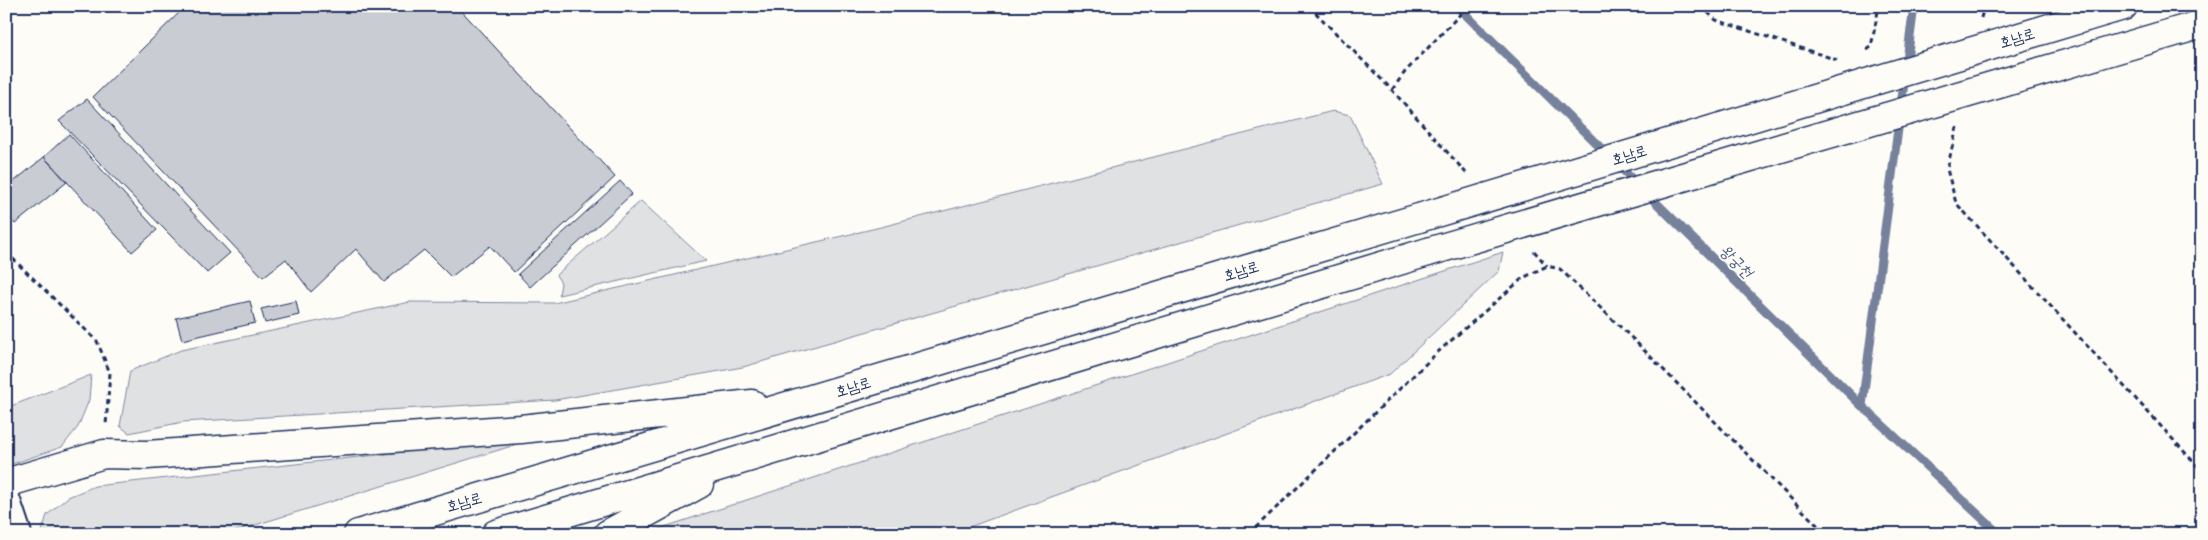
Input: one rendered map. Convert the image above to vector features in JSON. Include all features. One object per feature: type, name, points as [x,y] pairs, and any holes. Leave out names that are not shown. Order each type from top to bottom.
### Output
[{"type":"highway","name":"호남로","points":[[358,534],[2123,6]]},
{"type":"highway","points":[[496,534],[1428,252],[2202,24]]},
{"type":"highway","points":[[6,483],[104,454],[148,455],[521,429],[823,396]]},
{"type":"highway","points":[[608,534],[746,457]]},
{"type":"street","points":[[6,498],[18,534]]},
{"type":"path","points":[[1308,6],[1392,90],[1470,178]]},
{"type":"path","points":[[1392,90],[1405,72],[1468,6]]},
{"type":"path","points":[[1701,6],[1716,20],[1839,60]]},
{"type":"path","points":[[1863,52],[1871,47],[1879,6]]},
{"type":"path","points":[[1980,25],[1984,6]]},
{"type":"path","points":[[1958,121],[1947,169],[1956,203],[2202,471]]},
{"type":"path","points":[[1528,244],[1548,266],[1560,269],[1629,335],[1826,534]]},
{"type":"path","points":[[6,252],[97,341],[110,373],[104,454]]},
{"type":"path","points":[[1249,534],[1439,351],[1523,278],[1548,266]]},
{"type":"shaded area","points":[[1333,111],[1350,115],[1383,184],[743,367],[555,400],[183,422],[129,433],[120,426],[130,371],[181,350],[410,302],[554,303],[881,227]]},
{"type":"shaded area","points":[[641,201],[706,261],[559,295],[561,283],[556,275]]},
{"type":"shaded area","points":[[1503,252],[1499,271],[1390,374],[969,527],[946,534],[643,534]]},
{"type":"shaded area","points":[[91,375],[89,400],[78,427],[62,447],[6,466],[6,408]]},
{"type":"shaded area","points":[[541,437],[226,534],[41,534],[47,515],[68,497],[95,486]]},
{"type":"building","points":[[186,6],[457,6],[615,177],[514,272],[490,246],[451,277],[424,250],[384,282],[356,249],[311,292],[286,259],[263,277],[93,97]]},
{"type":"building","points":[[87,99],[230,253],[207,273],[59,121]]},
{"type":"building","points":[[69,134],[157,230],[132,252],[44,157]]},
{"type":"building","points":[[44,157],[67,182],[15,224],[6,213],[6,188]]},
{"type":"building","points":[[620,181],[632,194],[530,287],[518,274]]},
{"type":"building","points":[[250,301],[255,323],[182,340],[176,318]]},
{"type":"building","points":[[296,301],[299,315],[265,323],[261,309]]},
{"type":"waterway","name":"왕궁천","points":[[1457,6],[1862,406],[1999,534]]},
{"type":"waterway","points":[[1862,406],[1914,6]]}]
